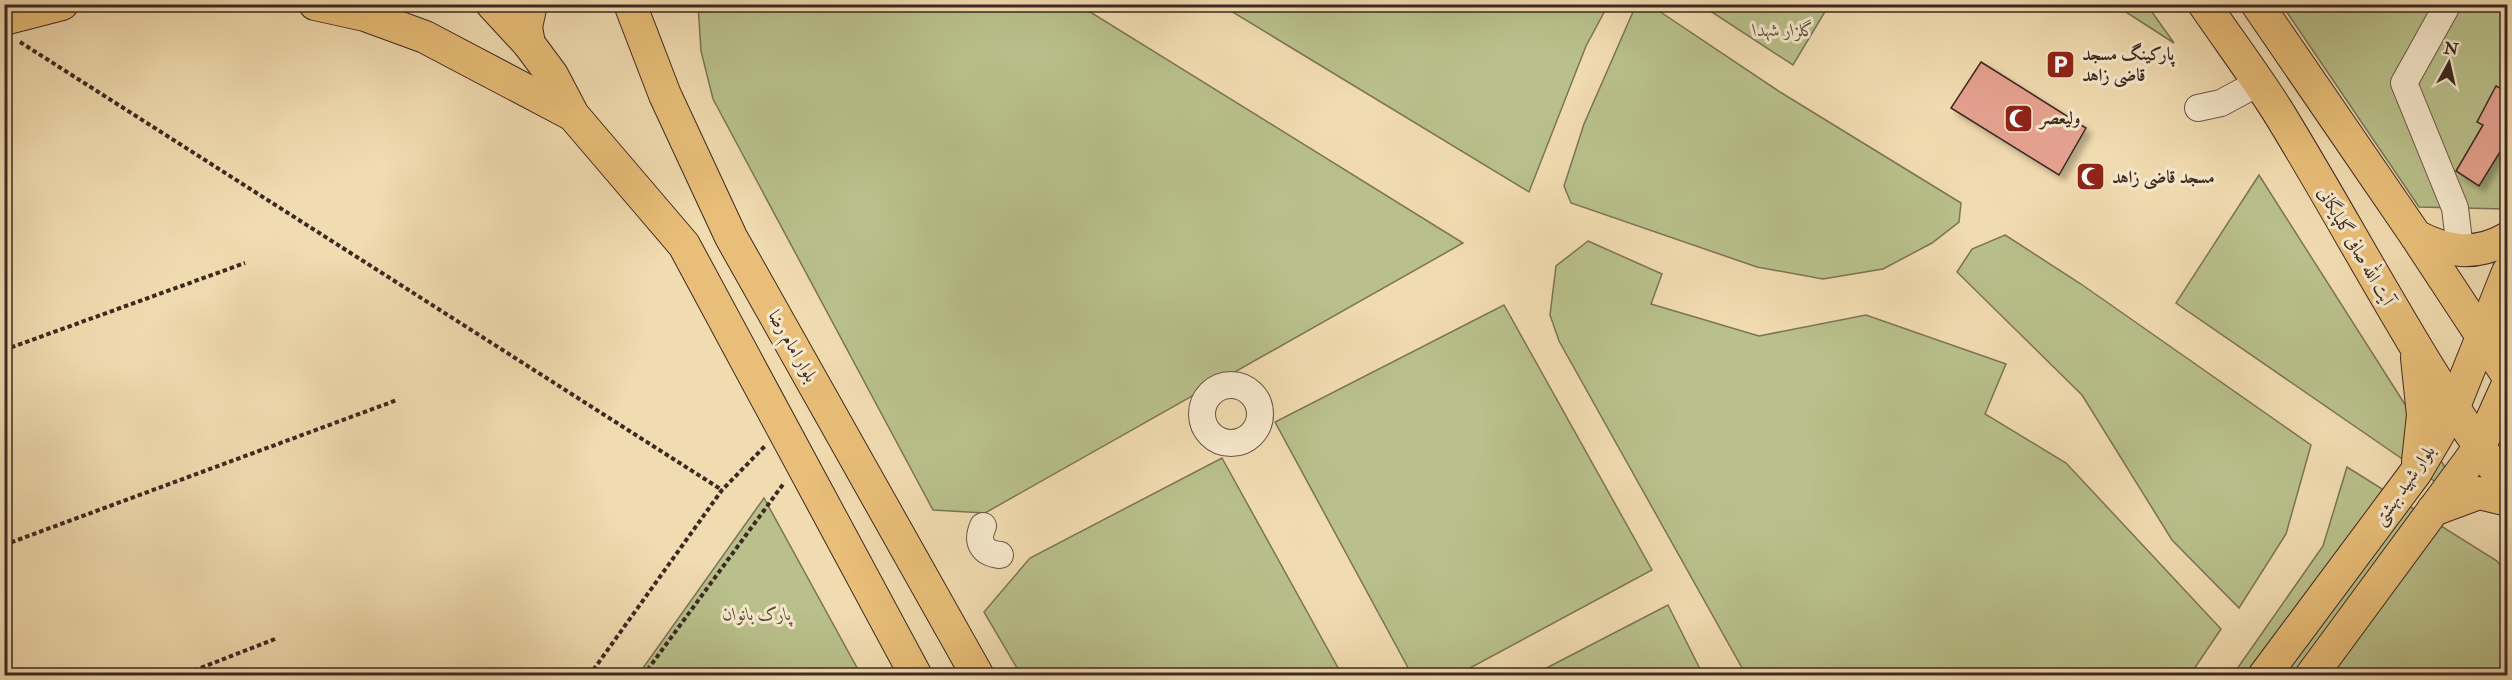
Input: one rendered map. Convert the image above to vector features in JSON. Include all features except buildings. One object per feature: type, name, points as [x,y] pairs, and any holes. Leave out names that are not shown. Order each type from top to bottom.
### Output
[{"type":"main road","points":[[10,29],[62,4]]},
{"type":"main road","points":[[315,4],[365,15],[425,37],[573,115]]},
{"type":"main road","points":[[492,4],[529,44],[552,75],[573,115],[684,245],[916,675]]},
{"type":"main road","points":[[529,44],[526,27],[531,4]]},
{"type":"main road","name":"آیت الله صافی گلپایگانی","points":[[2204,4],[2276,108],[2453,409],[2508,486]]},
{"type":"main road","points":[[2257,4],[2416,236],[2508,376]]},
{"type":"main road","name":"بلوار امام رضا","points":[[633,8],[665,94],[731,237],[978,675]]},
{"type":"main road","points":[[2258,83],[2295,59]]},
{"type":"main road","points":[[2416,236],[2441,248],[2478,250],[2508,238]]},
{"type":"main road","name":"بلوار شهید بهشتی","points":[[2264,675],[2416,472],[2453,409],[2508,272]]},
{"type":"main road","points":[[2416,348],[2423,415],[2416,472]]},
{"type":"main road","name":"بلوار شهید بهشتی","points":[[2311,675],[2479,448],[2508,384]]},
{"type":"main road","points":[[2433,510],[2479,493],[2508,500]]},
{"type":"street","points":[[2448,4],[2404,83],[2455,208],[2460,249]]},
{"type":"street","points":[[2198,108],[2221,103],[2258,83]]},
{"type":"street","points":[[983,526],[979,536],[981,546],[989,554],[1000,555]]},
{"type":"path","points":[[10,29],[722,490]]},
{"type":"path","points":[[4,350],[244,263]]},
{"type":"path","points":[[4,545],[398,400]]},
{"type":"path","points":[[589,675],[722,490],[782,428]]},
{"type":"path","points":[[643,675],[800,461]]},
{"type":"path","points":[[180,675],[275,639]]},
{"type":"green space","points":[[698,5],[1079,5],[1463,243],[985,513],[933,510],[713,99],[701,51]]},
{"type":"green space","points":[[1221,5],[1608,5],[1586,46],[1529,192]]},
{"type":"green space","points":[[1636,5],[1650,5],[1780,92],[1961,203],[1959,222],[1932,243],[1883,269],[1823,279],[1757,267],[1571,203],[1564,186],[1584,124]]},
{"type":"green space","name":"گلزار شهدا","points":[[1701,5],[1829,5],[1793,65]]},
{"type":"green space","points":[[2115,5],[2147,5],[2174,43]]},
{"type":"green space","points":[[2282,5],[2507,5],[2508,204],[2505,209],[2419,207]]},
{"type":"green space","points":[[2259,175],[2469,505],[2176,303]]},
{"type":"green space","points":[[2005,235],[2081,284],[2311,445],[2286,534],[2239,608],[2172,540],[2082,395],[1957,272],[1972,249]]},
{"type":"green space","points":[[1588,241],[1662,274],[1651,304],[1759,336],[1866,315],[2006,364],[1985,414],[2066,463],[2221,629],[2190,675],[1746,675],[1559,341],[1550,315],[1556,266]]},
{"type":"green space","points":[[1504,305],[1652,570],[1457,675],[1412,675],[1275,422]]},
{"type":"green space","points":[[1222,458],[1342,675],[1021,675],[984,612],[1030,558]]},
{"type":"green space","points":[[2347,467],[2497,561],[2507,574],[2507,675],[2232,676],[2323,546]]},
{"type":"green space","name":"پارک بانوان","points":[[764,498],[861,675],[638,675]]},
{"type":"green space","points":[[1668,605],[1703,675],[1533,675]]},
{"type":"place","name":"پارکینگ مسجد قاضی زاهد","points":[[2061,64]]},
{"type":"place","name":"ولیعصر","points":[[2019,118]]},
{"type":"place","name":"مسجد قاضی زاهد","points":[[2091,177]]}]
